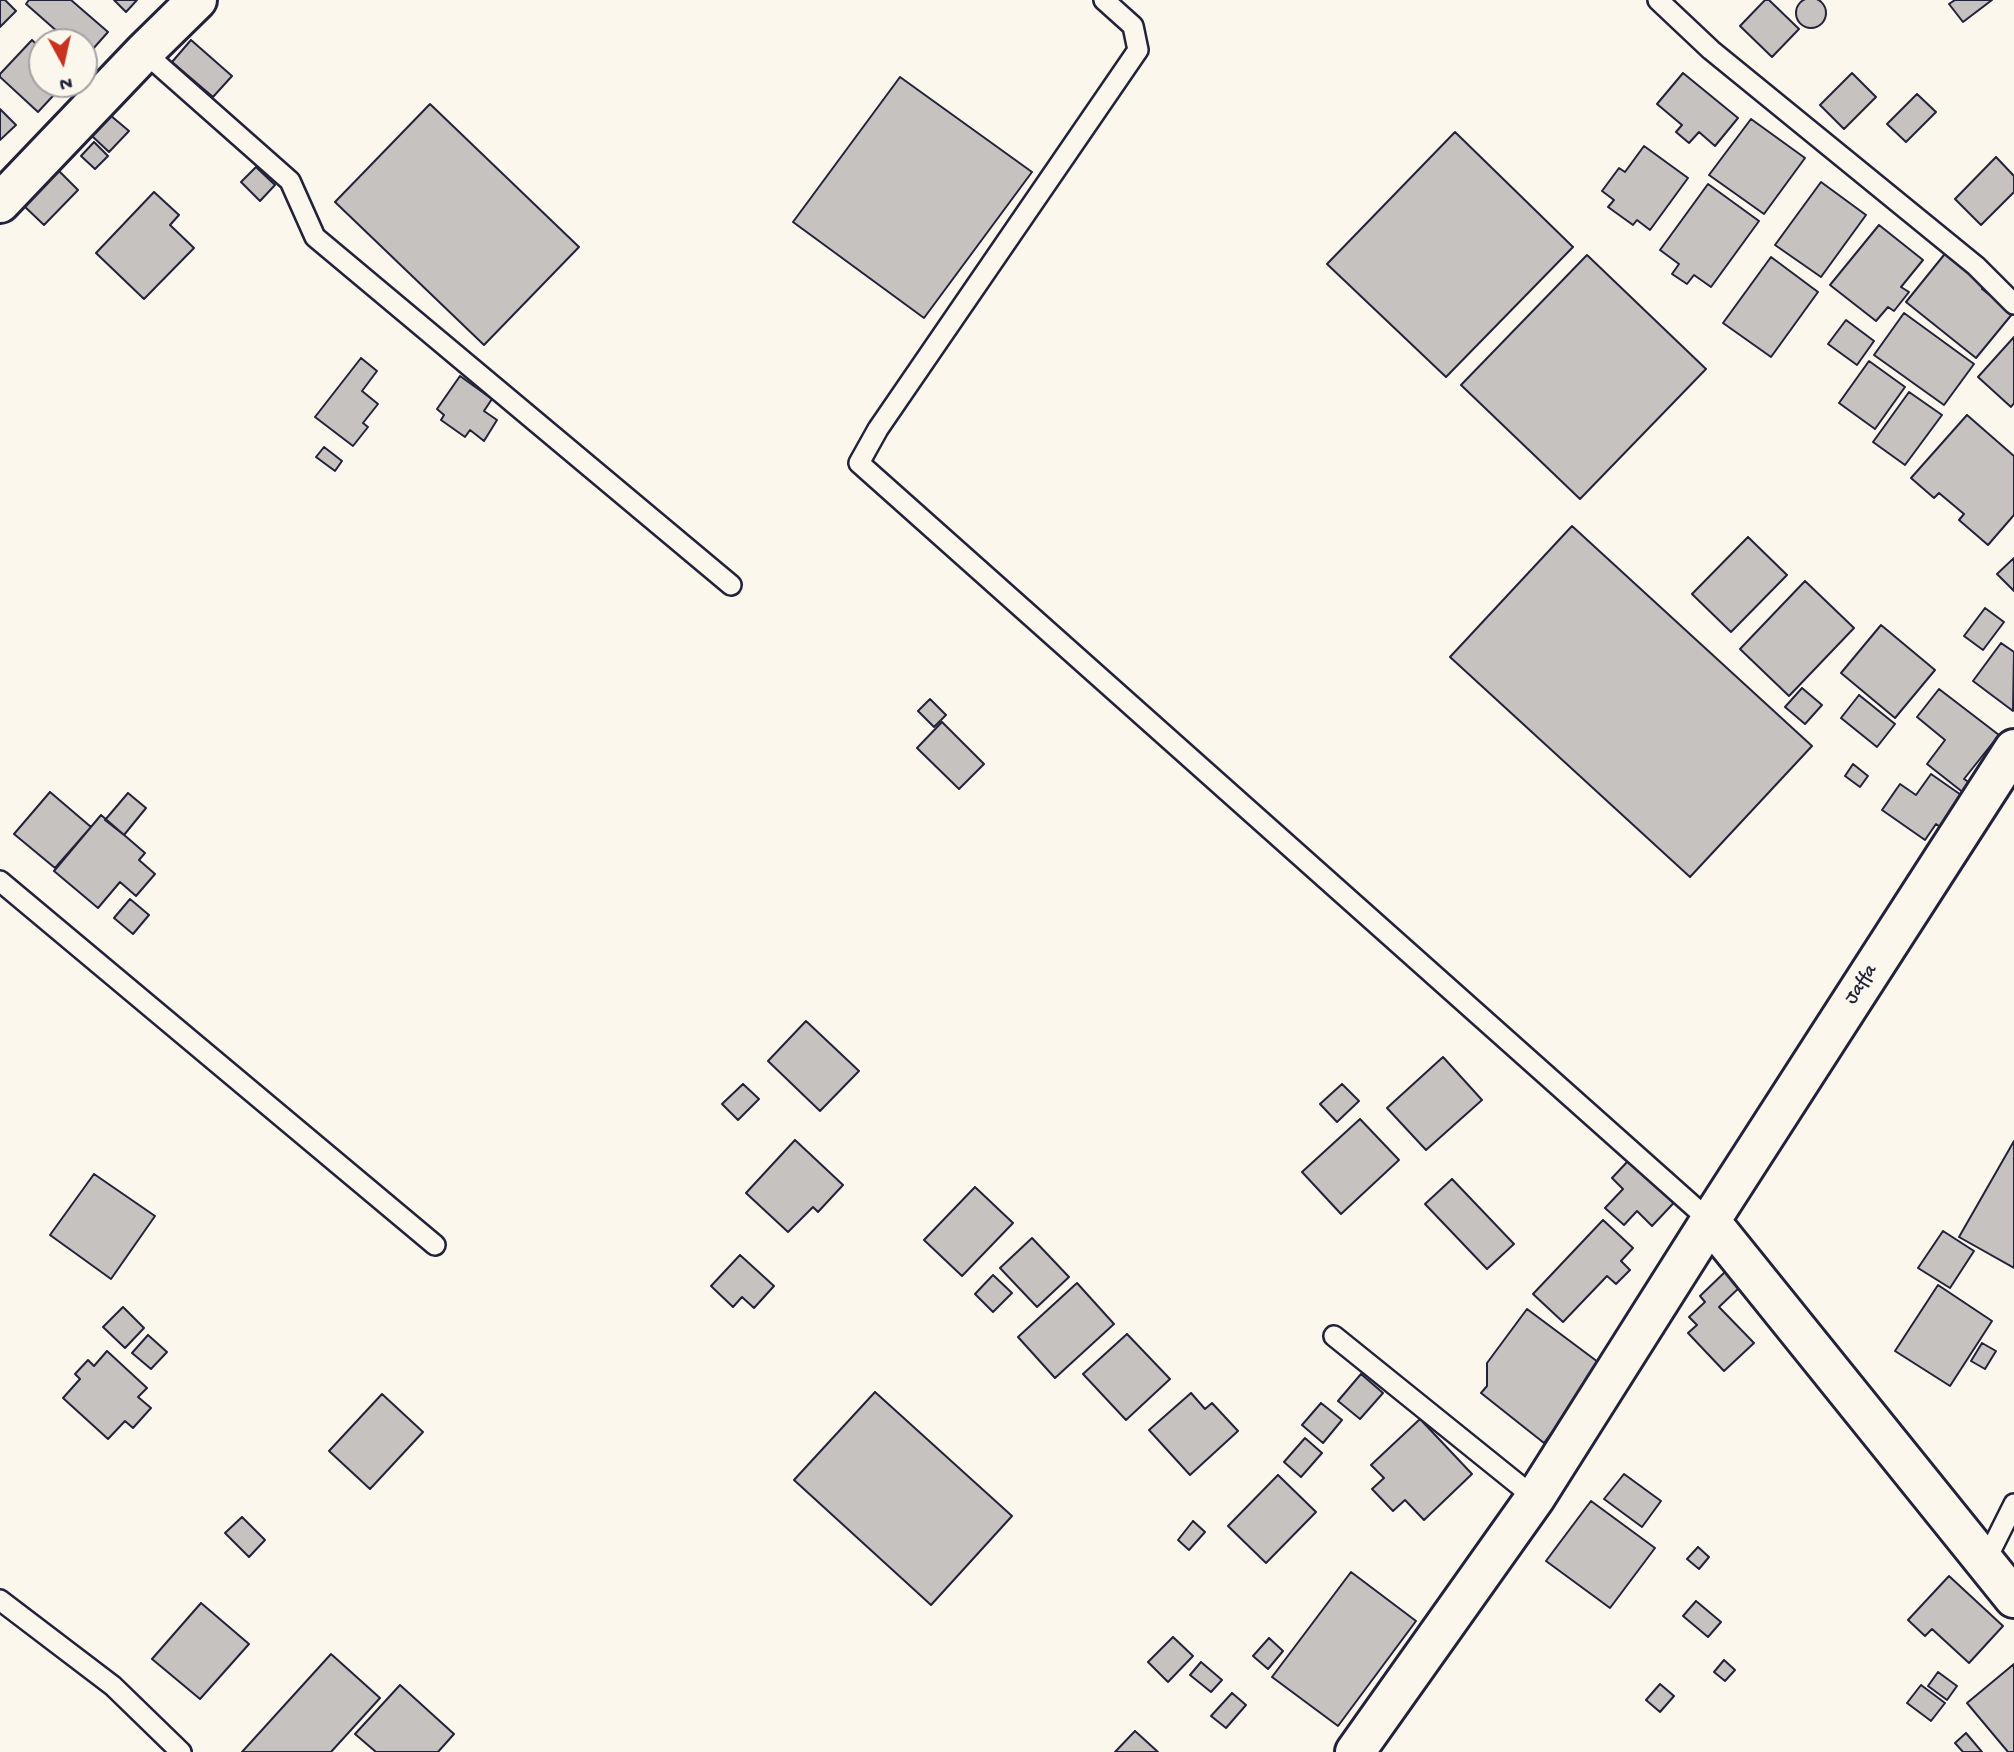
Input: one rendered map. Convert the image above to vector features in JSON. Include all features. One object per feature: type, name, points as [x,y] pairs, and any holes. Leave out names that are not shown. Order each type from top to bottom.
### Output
[{"type":"street","points":[[0,203],[197,0]]},
{"type":"street","name":"Jaffa","points":[[1355,1752],[1535,1498],[2014,749]]},
{"type":"street","points":[[1710,1221],[2014,1598]]},
{"type":"lane","points":[[1104,0],[1133,26],[1138,50],[885,418],[859,463],[1710,1221]]},
{"type":"lane","points":[[1657,0],[1711,50],[1976,266],[2014,304]]},
{"type":"lane","points":[[144,52],[290,181],[315,237],[731,585]]},
{"type":"lane","points":[[0,881],[435,1245]]},
{"type":"lane","points":[[1334,1336],[1535,1498]]},
{"type":"lane","points":[[1985,1562],[2014,1504]]},
{"type":"lane","points":[[0,1600],[113,1686],[181,1752]]},
{"type":"building","points":[[1811,-2],[1822,2],[1826,13],[1822,24],[1811,28],[1800,24],[1796,13],[1800,2]]},
{"type":"building","points":[[0,0],[5,0],[16,11],[0,27]]},
{"type":"building","points":[[29,0],[71,0],[108,32],[98,43],[98,28],[53,28],[26,4]]},
{"type":"building","points":[[114,0],[137,0],[126,12]]},
{"type":"building","points":[[1765,0],[1769,0],[1799,29],[1772,57],[1740,26]]},
{"type":"building","points":[[1955,0],[1992,0],[1963,22],[1949,4]]},
{"type":"building","points":[[191,40],[232,76],[213,97],[172,62]]},
{"type":"building","points":[[28,44],[28,98],[51,98],[38,112],[0,77]]},
{"type":"building","points":[[1683,73],[1738,118],[1715,146],[1699,132],[1689,143],[1676,132],[1682,125],[1657,104]]},
{"type":"building","points":[[1852,73],[1876,97],[1844,129],[1820,105]]},
{"type":"building","points":[[900,77],[1032,172],[924,318],[793,222]]},
{"type":"building","points":[[1917,94],[1936,112],[1906,142],[1887,124]]},
{"type":"building","points":[[430,104],[579,247],[484,345],[335,202]]},
{"type":"building","points":[[0,109],[16,125],[0,140]]},
{"type":"building","points":[[110,115],[129,131],[109,152],[92,136]]},
{"type":"building","points":[[1751,119],[1805,158],[1764,214],[1709,175]]},
{"type":"building","points":[[1455,132],[1573,247],[1446,377],[1327,264]]},
{"type":"building","points":[[94,142],[108,156],[95,169],[81,156]]},
{"type":"building","points":[[1644,146],[1688,178],[1650,230],[1637,220],[1633,225],[1608,207],[1614,200],[1602,191],[1619,168],[1625,172]]},
{"type":"building","points":[[1996,157],[2014,176],[2014,192],[1981,225],[1955,199]]},
{"type":"building","points":[[256,167],[275,185],[260,201],[241,182]]},
{"type":"building","points":[[57,169],[78,190],[44,225],[23,205]]},
{"type":"building","points":[[1821,182],[1866,215],[1821,277],[1775,245]]},
{"type":"building","points":[[1708,184],[1759,221],[1711,287],[1694,275],[1687,284],[1672,274],[1679,264],[1660,250]]},
{"type":"building","points":[[154,192],[179,215],[170,225],[194,248],[144,299],[96,253]]},
{"type":"building","points":[[1879,225],[1923,260],[1901,287],[1909,292],[1894,311],[1888,307],[1876,321],[1830,285]]},
{"type":"building","points":[[1948,250],[1988,282],[1982,289],[2013,313],[1976,358],[1906,302]]},
{"type":"building","points":[[1587,255],[1706,369],[1580,499],[1461,385]]},
{"type":"building","points":[[1771,257],[1818,292],[1771,357],[1723,323]]},
{"type":"building","points":[[1904,313],[1974,364],[1944,405],[1874,355]]},
{"type":"building","points":[[1846,320],[1874,341],[1857,365],[1828,344]]},
{"type":"building","points":[[2014,337],[2014,403],[2011,407],[1978,377]]},
{"type":"building","points":[[361,358],[377,371],[362,391],[378,404],[363,423],[368,427],[353,446],[315,417]]},
{"type":"building","points":[[1869,361],[1905,387],[1875,429],[1839,403]]},
{"type":"building","points":[[460,376],[492,399],[484,411],[497,420],[484,441],[470,430],[465,437],[441,420],[444,415],[437,409]]},
{"type":"building","points":[[1909,392],[1942,415],[1905,465],[1873,442]]},
{"type":"building","points":[[1967,415],[2014,456],[2014,515],[1988,545],[1959,520],[1964,514],[1939,493],[1934,498],[1911,478]]},
{"type":"building","points":[[324,447],[342,461],[335,471],[316,457]]},
{"type":"building","points":[[1572,526],[1812,746],[1690,877],[1450,657]]},
{"type":"building","points":[[1748,537],[1787,575],[1731,632],[1692,594]]},
{"type":"building","points":[[2014,558],[2014,591],[1997,574]]},
{"type":"building","points":[[1805,581],[1854,628],[1789,696],[1740,649]]},
{"type":"building","points":[[1985,608],[2004,622],[1983,650],[1964,636]]},
{"type":"building","points":[[1881,625],[1935,670],[1895,718],[1841,673]]},
{"type":"building","points":[[2001,643],[2014,652],[2013,711],[1973,681]]},
{"type":"building","points":[[1802,688],[1822,705],[1805,724],[1785,707]]},
{"type":"building","points":[[1939,689],[1999,735],[1964,779],[1973,785],[1965,794],[1927,764],[1945,740],[1917,717]]},
{"type":"building","points":[[1859,695],[1895,724],[1877,747],[1841,718]]},
{"type":"building","points":[[930,699],[946,715],[934,727],[918,711]]},
{"type":"building","points":[[942,722],[984,764],[959,789],[917,748]]},
{"type":"building","points":[[1853,764],[1868,776],[1860,787],[1845,776]]},
{"type":"building","points":[[1931,774],[1964,797],[1946,831],[1936,824],[1925,840],[1882,810],[1900,784],[1916,795]]},
{"type":"building","points":[[50,792],[91,827],[55,868],[14,834]]},
{"type":"building","points":[[128,793],[146,808],[124,835],[105,820]]},
{"type":"building","points":[[101,815],[145,853],[139,860],[155,874],[136,896],[120,882],[98,908],[54,871]]},
{"type":"building","points":[[130,899],[149,915],[133,934],[114,918]]},
{"type":"building","points":[[806,1021],[859,1071],[820,1111],[768,1061]]},
{"type":"building","points":[[1443,1057],[1482,1100],[1426,1150],[1387,1108]]},
{"type":"building","points":[[743,1084],[759,1099],[738,1120],[722,1104]]},
{"type":"building","points":[[1342,1084],[1359,1101],[1337,1122],[1320,1104]]},
{"type":"building","points":[[1360,1119],[1399,1160],[1341,1214],[1302,1172]]},
{"type":"building","points":[[795,1140],[843,1185],[818,1212],[813,1207],[788,1232],[746,1193]]},
{"type":"building","points":[[2014,1141],[2014,1268],[1959,1237]]},
{"type":"building","points":[[1628,1161],[1646,1178],[1657,1166],[1684,1192],[1652,1226],[1637,1211],[1624,1225],[1605,1208],[1623,1189],[1612,1178]]},
{"type":"building","points":[[94,1174],[155,1216],[111,1279],[50,1235]]},
{"type":"building","points":[[1452,1179],[1514,1244],[1487,1269],[1425,1204]]},
{"type":"building","points":[[975,1187],[1013,1223],[962,1276],[924,1240]]},
{"type":"building","points":[[1603,1220],[1633,1248],[1621,1261],[1630,1270],[1616,1284],[1607,1276],[1563,1322],[1533,1294]]},
{"type":"building","points":[[1943,1231],[1974,1251],[1950,1288],[1918,1268]]},
{"type":"building","points":[[1032,1238],[1069,1277],[1037,1307],[1000,1268]]},
{"type":"building","points":[[740,1255],[774,1286],[754,1308],[742,1297],[733,1307],[711,1286]]},
{"type":"building","points":[[1726,1271],[1741,1286],[1719,1307],[1754,1343],[1724,1371],[1688,1333],[1697,1325],[1689,1317],[1705,1302],[1700,1296]]},
{"type":"building","points":[[993,1275],[1012,1293],[993,1312],[975,1294]]},
{"type":"building","points":[[1077,1283],[1114,1324],[1055,1378],[1018,1337]]},
{"type":"building","points":[[1938,1285],[1992,1321],[1950,1386],[1895,1351]]},
{"type":"building","points":[[123,1307],[144,1328],[125,1348],[103,1327]]},
{"type":"building","points":[[1527,1309],[1602,1365],[1544,1443],[1481,1393],[1487,1386],[1487,1363]]},
{"type":"building","points":[[1127,1334],[1170,1379],[1126,1420],[1083,1374]]},
{"type":"building","points":[[148,1335],[167,1352],[151,1369],[132,1353]]},
{"type":"building","points":[[1982,1343],[1996,1351],[1985,1369],[1971,1361]]},
{"type":"building","points":[[107,1351],[147,1388],[138,1397],[151,1408],[133,1428],[125,1421],[108,1439],[63,1398],[80,1379],[75,1374],[88,1360],[94,1366]]},
{"type":"building","points":[[1361,1374],[1383,1393],[1360,1419],[1338,1401]]},
{"type":"building","points":[[875,1392],[1012,1516],[931,1605],[794,1480]]},
{"type":"building","points":[[1191,1393],[1205,1409],[1212,1403],[1238,1431],[1190,1475],[1149,1430]]},
{"type":"building","points":[[382,1394],[423,1432],[370,1489],[329,1451]]},
{"type":"building","points":[[1321,1403],[1342,1420],[1323,1443],[1302,1425]]},
{"type":"building","points":[[1420,1419],[1472,1474],[1424,1520],[1405,1500],[1393,1511],[1372,1489],[1384,1478],[1371,1465]]},
{"type":"building","points":[[1305,1438],[1322,1453],[1301,1477],[1284,1462]]},
{"type":"building","points":[[1624,1474],[1661,1501],[1642,1527],[1604,1499]]},
{"type":"building","points":[[1278,1475],[1316,1512],[1266,1563],[1228,1526]]},
{"type":"building","points":[[1591,1501],[1655,1548],[1610,1608],[1546,1561]]},
{"type":"building","points":[[242,1517],[265,1540],[249,1557],[225,1533]]},
{"type":"building","points":[[1193,1521],[1205,1532],[1189,1550],[1178,1540]]},
{"type":"building","points":[[1698,1547],[1709,1557],[1699,1569],[1687,1559]]},
{"type":"building","points":[[1351,1572],[1416,1621],[1338,1726],[1272,1677]]},
{"type":"building","points":[[1949,1576],[2003,1626],[1969,1663],[1932,1629],[1925,1636],[1908,1620]]},
{"type":"building","points":[[1696,1601],[1721,1622],[1708,1637],[1683,1616]]},
{"type":"building","points":[[201,1603],[249,1644],[200,1699],[152,1659]]},
{"type":"building","points":[[1173,1637],[1193,1656],[1168,1682],[1148,1662]]},
{"type":"building","points":[[1269,1638],[1283,1651],[1268,1669],[1253,1656]]},
{"type":"building","points":[[331,1654],[380,1698],[331,1752],[242,1752]]},
{"type":"building","points":[[1724,1660],[1735,1670],[1725,1681],[1714,1672]]},
{"type":"building","points":[[1201,1662],[1222,1680],[1211,1692],[1190,1675]]},
{"type":"building","points":[[2014,1664],[2014,1752],[2008,1752],[1967,1703]]},
{"type":"building","points":[[1938,1672],[1957,1686],[1947,1700],[1928,1686]]},
{"type":"building","points":[[1660,1684],[1674,1696],[1660,1712],[1646,1700]]},
{"type":"building","points":[[400,1685],[454,1734],[438,1752],[376,1752],[355,1734]]},
{"type":"building","points":[[1921,1685],[1945,1703],[1931,1721],[1907,1703]]},
{"type":"building","points":[[1232,1693],[1246,1705],[1226,1728],[1211,1716]]},
{"type":"building","points":[[1135,1731],[1158,1752],[1115,1752]]},
{"type":"building","points":[[1966,1733],[1982,1752],[1963,1752],[1955,1743]]}]
